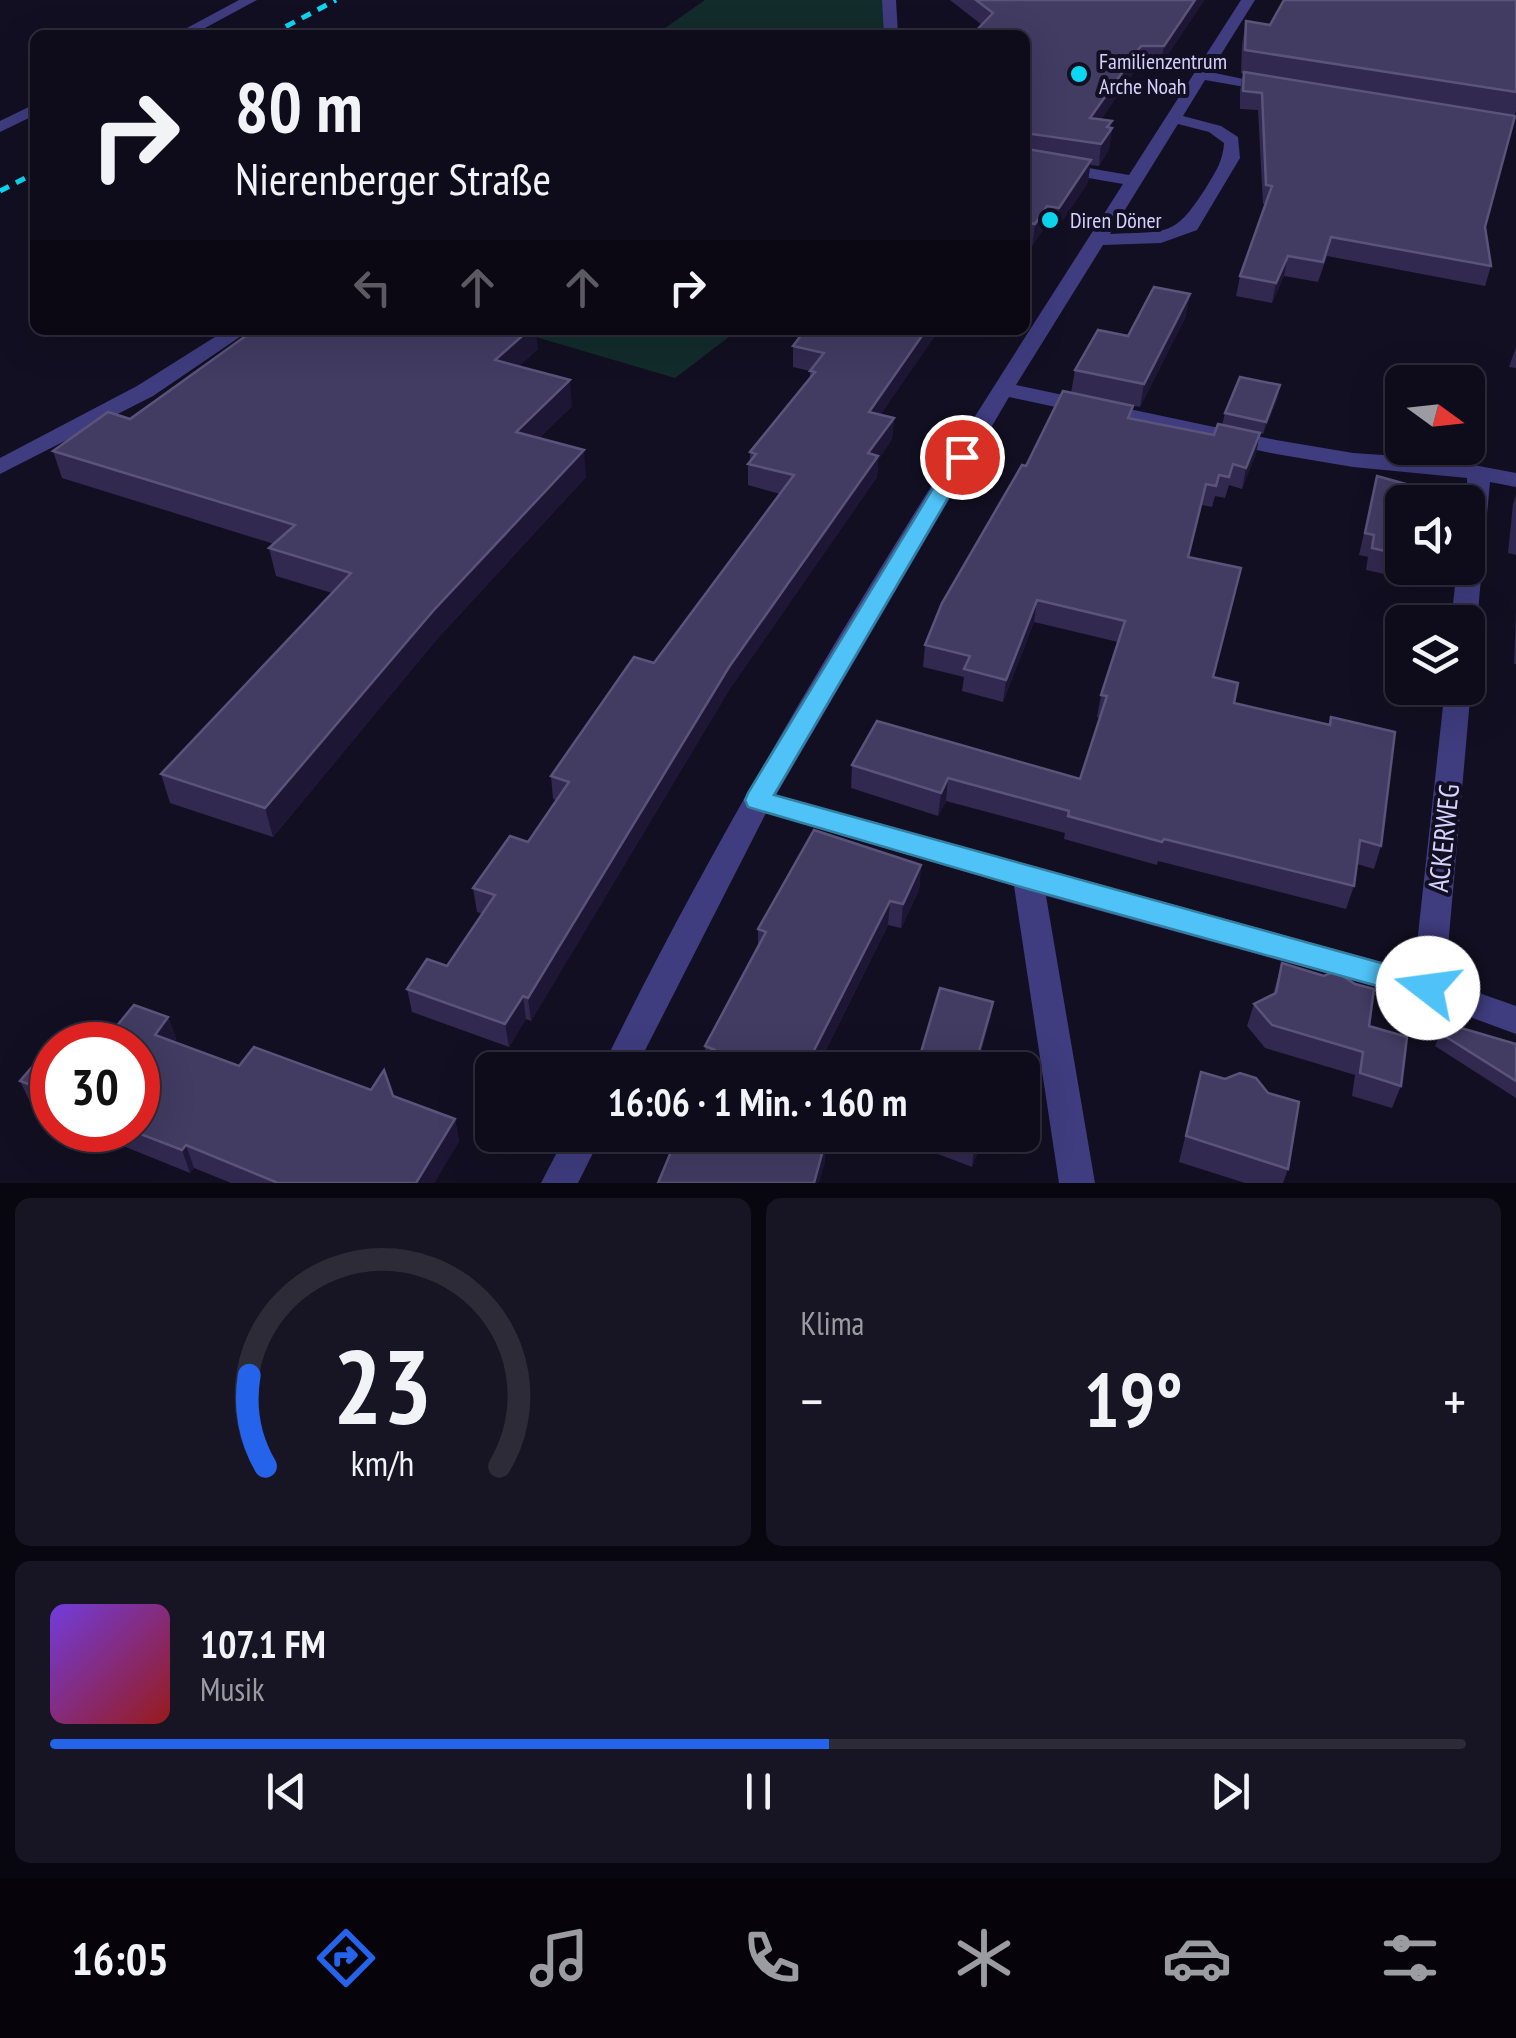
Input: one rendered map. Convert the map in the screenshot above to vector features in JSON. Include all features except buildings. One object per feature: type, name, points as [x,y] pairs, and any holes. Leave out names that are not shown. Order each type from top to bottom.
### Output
[{"type":"street","points":[[190,30],[250,0]]},
{"type":"street","points":[[889,0],[891,30]]},
{"type":"street","points":[[627,1052],[758,800],[1003,389],[1248,0]]},
{"type":"street","points":[[1201,75],[1302,92]]},
{"type":"street","points":[[0,127],[30,112]]},
{"type":"street","points":[[1097,240],[1161,237],[1191,226],[1232,158],[1232,140],[1215,129],[1174,118]]},
{"type":"street","points":[[1030,163],[1134,181]]},
{"type":"street","points":[[0,468],[145,390],[232,335]]},
{"type":"street","points":[[1003,389],[1276,447],[1353,460],[1416,462],[1516,480]]},
{"type":"street","points":[[1466,605],[1479,472]]},
{"type":"street","name":"ACKERWEG","points":[[1428,988],[1456,705]]},
{"type":"street","points":[[758,800],[1028,879],[1428,988],[1516,1020]]},
{"type":"street","points":[[1028,879],[1077,1183]]},
{"type":"street","points":[[560,1183],[576,1152]]},
{"type":"green space","points":[[705,0],[894,0],[892,30],[662,30]]},
{"type":"green space","points":[[529,335],[731,335],[675,378]]},
{"type":"railway","points":[[279,30],[336,0]]},
{"type":"railway","points":[[0,191],[30,176]]},
{"type":"place","name":"Familienzentrum Arche Noah","points":[[1079,74]]},
{"type":"place","name":"Diren Döner","points":[[1050,220]]},
{"type":"route","points":[[962,457],[758,800],[1028,879],[1428,988]]}]
